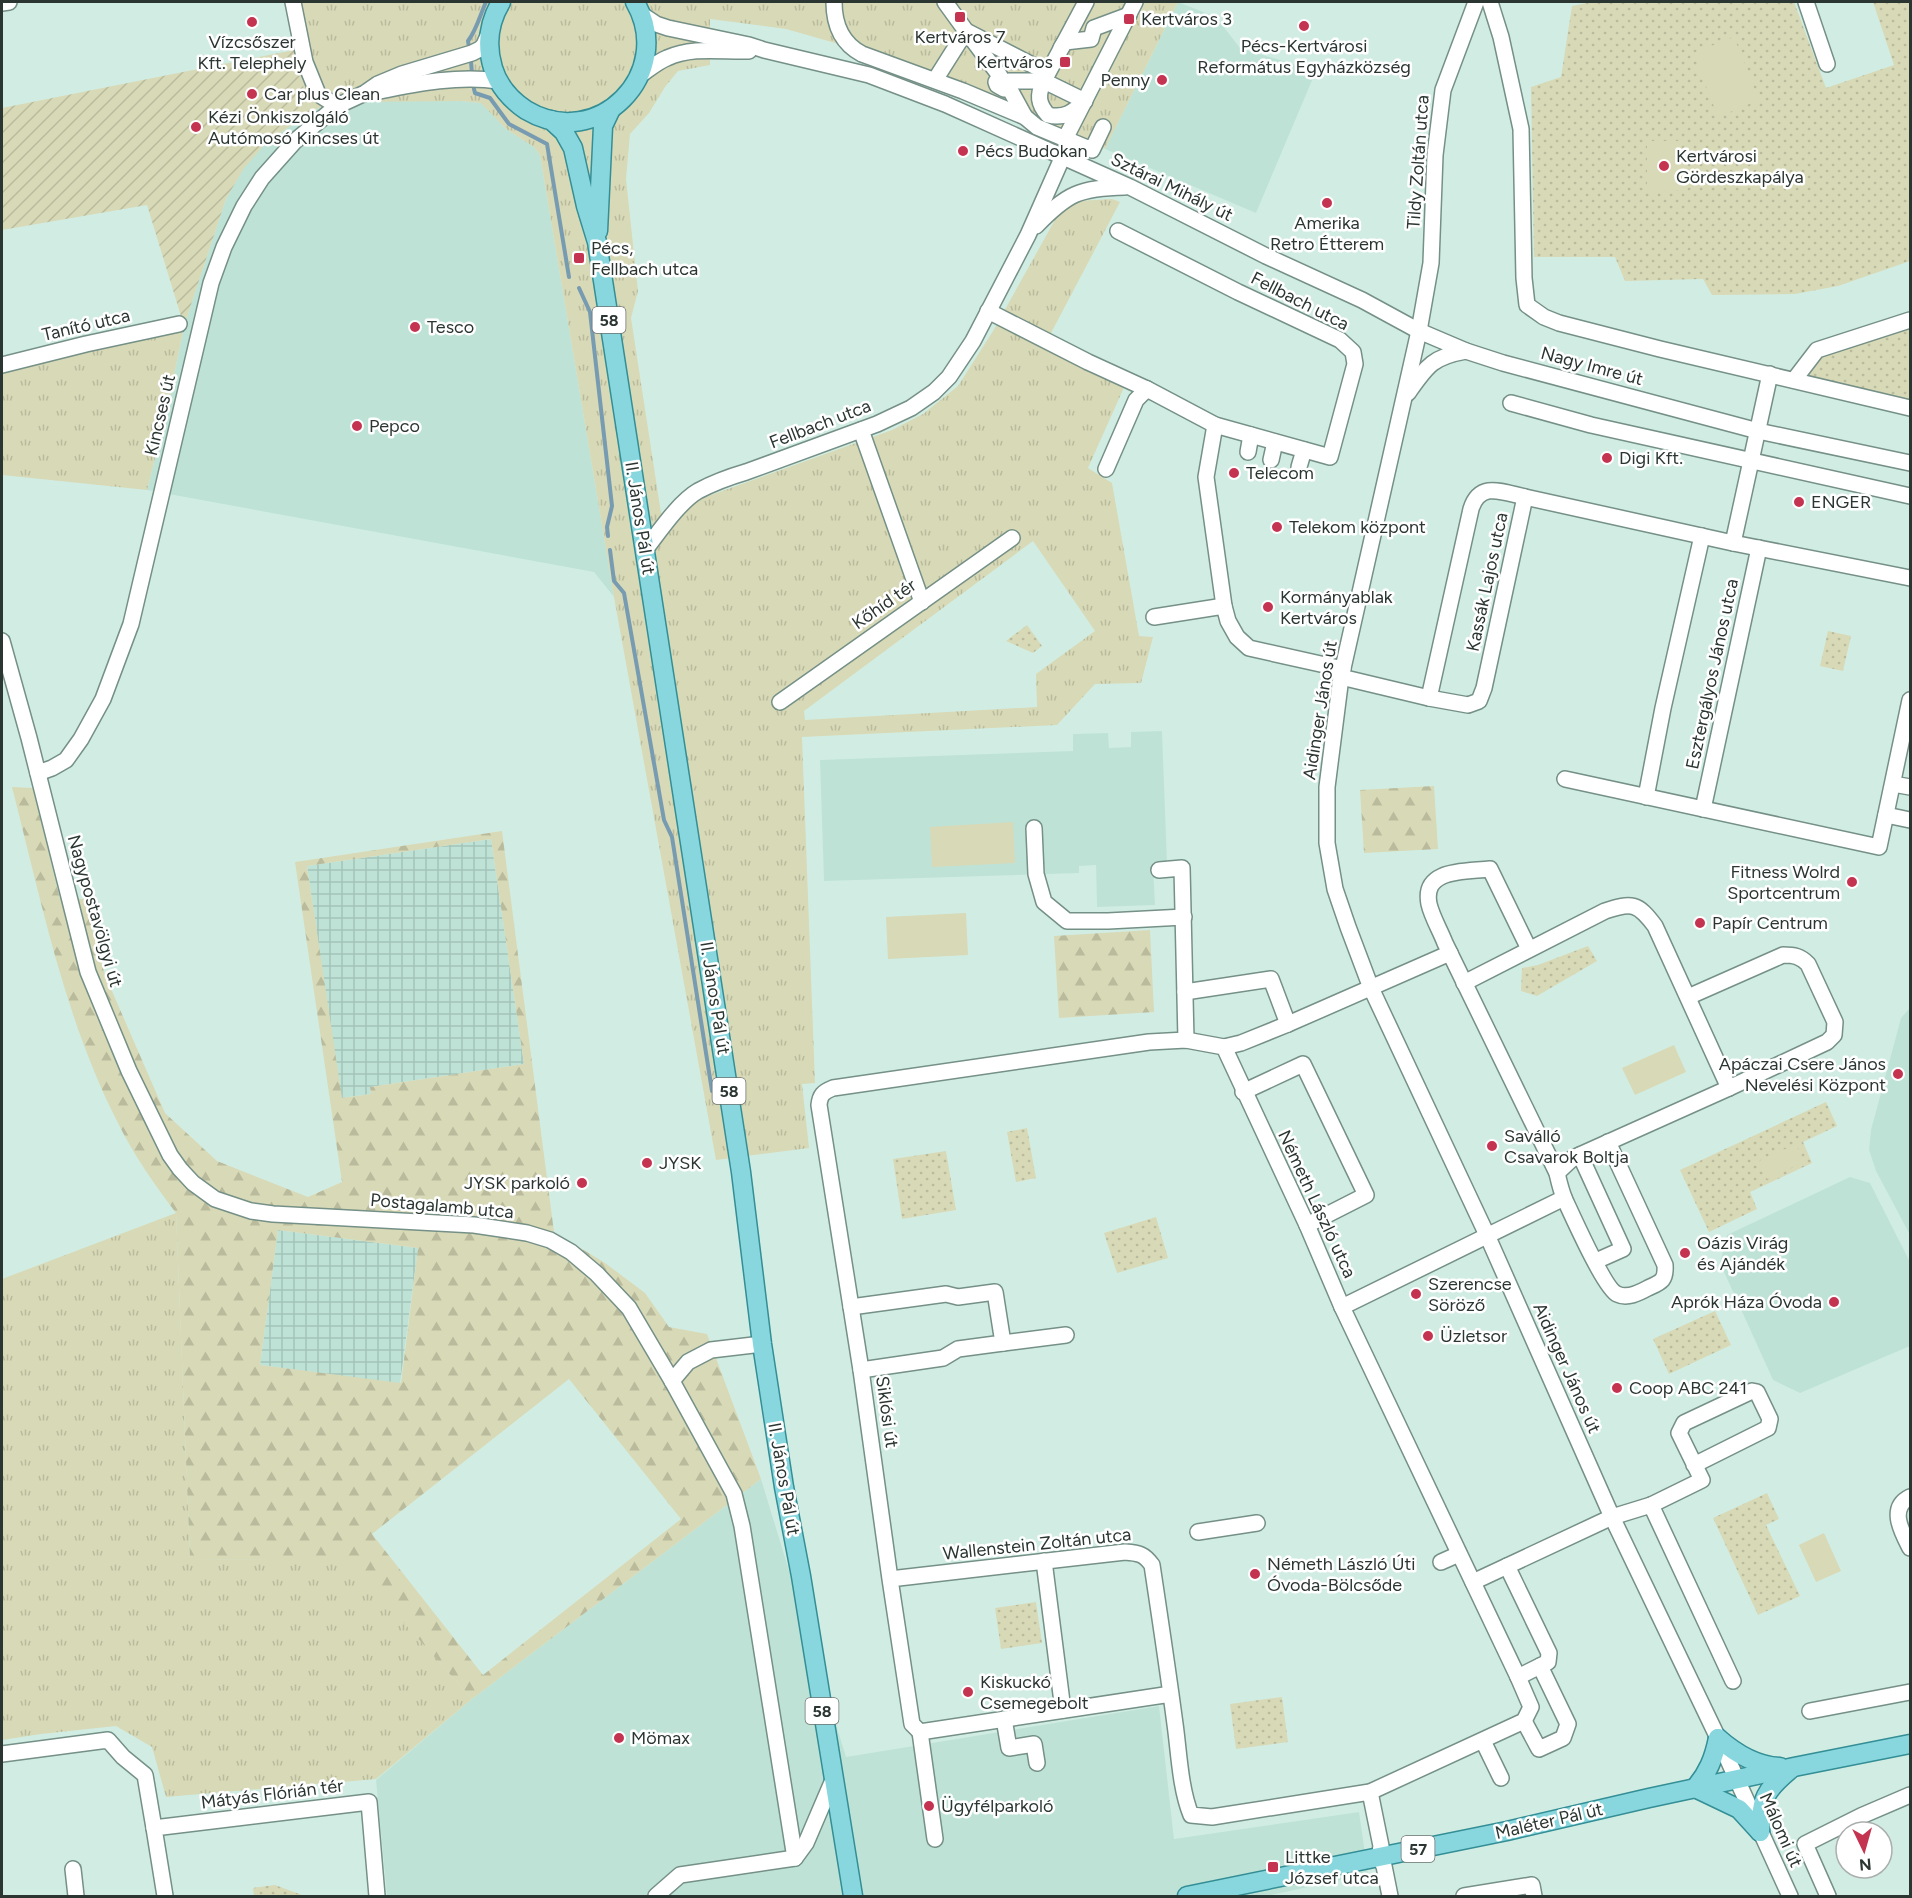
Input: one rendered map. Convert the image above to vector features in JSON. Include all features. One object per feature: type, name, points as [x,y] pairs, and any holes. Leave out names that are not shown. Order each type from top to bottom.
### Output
[{"type":"main road","name":"58","points":[[501,2],[492,19],[490,31],[490,57],[499,81],[508,95],[535,115],[569,122],[587,119],[611,109],[627,94],[639,76],[645,59],[646,41],[638,8]]},
{"type":"main road","name":"58","points":[[597,242],[603,126],[611,109]]},
{"type":"main road","name":"58","points":[[551,120],[564,132],[573,148],[597,242]]},
{"type":"main road","name":"II. János Pál út","points":[[597,242],[741,1172],[762,1344],[853,1896]]},
{"type":"main road","points":[[1718,1738],[1731,1750],[1752,1761],[1772,1766],[1794,1767]]},
{"type":"main road","points":[[1718,1738],[1715,1754],[1706,1776],[1695,1788],[1739,1809],[1761,1832]]},
{"type":"main road","name":"Maléter Pál út","points":[[1187,1896],[1507,1831],[1695,1788],[1911,1744]]},
{"type":"main road","points":[[1761,1832],[1762,1803],[1765,1796],[1776,1781],[1794,1767]]},
{"type":"street","points":[[2,3],[9,2]]},
{"type":"street","points":[[293,2],[305,62],[318,94],[337,106]]},
{"type":"street","points":[[834,2],[837,27],[855,50],[1025,117],[1045,122],[1065,139],[1092,150],[1103,128]]},
{"type":"street","points":[[945,2],[1025,117]]},
{"type":"street","points":[[1086,2],[1101,69]]},
{"type":"street","points":[[1045,122],[1038,93],[1086,2]]},
{"type":"street","name":"Tildy Zoltán utca","points":[[1419,331],[1431,263],[1435,155],[1443,90],[1476,2]]},
{"type":"street","name":"Nagy Imre út","points":[[1490,2],[1501,37],[1521,129],[1524,278],[1526,302],[1531,308],[1559,322],[1660,349],[1911,408]]},
{"type":"street","points":[[1806,2],[1827,64]]},
{"type":"street","name":"Sztárai Mihály út","points":[[638,8],[656,24],[668,28],[749,45],[869,75],[945,104],[1130,187],[1266,256],[1362,300],[1419,331]]},
{"type":"street","points":[[1034,65],[1050,61],[1065,42],[1093,34],[1132,8]]},
{"type":"street","points":[[1065,139],[1132,8]]},
{"type":"street","points":[[365,93],[378,84],[402,74],[472,53],[484,45],[490,31]]},
{"type":"street","points":[[935,80],[966,31]]},
{"type":"street","points":[[966,31],[1034,65],[1060,89],[1085,101]]},
{"type":"street","name":"Sztárai Mihály út","points":[[639,76],[661,61],[696,50],[764,50]]},
{"type":"street","points":[[963,91],[1046,77]]},
{"type":"street","points":[[365,93],[414,83],[486,79],[499,81]]},
{"type":"street","points":[[996,105],[1003,83]]},
{"type":"street","points":[[1045,122],[1060,89]]},
{"type":"street","name":"Kincses út","points":[[38,773],[66,760],[81,739],[103,699],[131,624],[211,283],[228,238],[244,206],[262,178],[295,141],[337,106],[365,93]]},
{"type":"street","points":[[1045,122],[1072,113],[1085,101]]},
{"type":"street","name":"Fellbach utca","points":[[645,550],[667,521],[696,492],[727,477],[861,430],[911,408],[942,384],[962,358],[988,311],[1028,235],[1063,156]]},
{"type":"street","points":[[1028,235],[1055,206],[1072,195],[1097,187],[1130,187]]},
{"type":"street","name":"Fellbach utca","points":[[988,311],[1215,425],[1330,457],[1355,364],[1353,352],[1340,340],[1238,292],[1118,231]]},
{"type":"street","points":[[1794,380],[1817,350],[1911,320]]},
{"type":"street","name":"Tanító utca","points":[[2,365],[179,324]]},
{"type":"street","name":"Nagy Imre út","points":[[1419,331],[1466,351],[1503,363],[1758,431],[1911,463]]},
{"type":"street","name":"Aidinger János út","points":[[1419,331],[1342,673],[1327,787],[1328,843],[1335,889],[1371,988],[1487,1234],[1612,1517],[1737,1779]]},
{"type":"street","points":[[1403,401],[1430,365],[1439,358],[1466,351]]},
{"type":"street","points":[[1733,543],[1770,375]]},
{"type":"street","points":[[1106,469],[1136,400],[1147,389]]},
{"type":"street","points":[[1511,403],[1591,425],[1911,496]]},
{"type":"street","name":"Kassák Lajos utca","points":[[1215,425],[1206,477],[1224,606],[1228,621],[1237,637],[1249,648],[1430,698],[1468,705],[1479,701],[1484,688],[1525,497],[1493,490],[1482,492],[1474,498],[1430,698]]},
{"type":"street","points":[[861,430],[922,602]]},
{"type":"street","points":[[1248,452],[1251,435]]},
{"type":"street","points":[[1271,460],[1275,442]]},
{"type":"street","points":[[1299,467],[1304,450]]},
{"type":"street","points":[[1525,497],[1733,543],[1911,578]]},
{"type":"street","points":[[1646,797],[1702,536]]},
{"type":"street","name":"Kőhíd tér","points":[[780,702],[1012,538]]},
{"type":"street","name":"Esztergályos János utca","points":[[1703,809],[1759,548]]},
{"type":"street","points":[[1154,617],[1224,606]]},
{"type":"street","name":"Nagypostavölgyi út","points":[[2,642],[38,773],[88,972],[125,1060],[170,1155],[193,1183],[215,1199]]},
{"type":"street","points":[[1565,779],[1878,847],[1893,784],[1905,749],[1911,700]]},
{"type":"street","points":[[1893,784],[1911,788]]},
{"type":"street","points":[[1886,815],[1911,820]]},
{"type":"street","points":[[1034,828],[1036,874],[1044,902],[1067,921],[1184,917]]},
{"type":"street","points":[[1159,870],[1182,868],[1186,1040],[1224,1047],[1241,1043],[1450,953]]},
{"type":"street","points":[[1528,949],[1491,869],[1446,874],[1434,880],[1428,888],[1429,905],[1450,953],[1557,1173],[1564,1198],[1605,1281],[1614,1293],[1635,1294],[1661,1282],[1666,1275],[1665,1265],[1608,1142]]},
{"type":"street","points":[[1464,982],[1605,911],[1623,905],[1634,906],[1644,911],[1655,926],[1730,1088]]},
{"type":"street","points":[[1557,1173],[1567,1162],[1580,1155],[1730,1088],[1827,1042],[1834,1035],[1835,1022],[1808,964],[1802,957],[1783,955],[1688,997]]},
{"type":"street","points":[[1185,992],[1271,979],[1288,1024]]},
{"type":"street","name":"Siklósi út","points":[[935,1839],[922,1731],[912,1724],[819,1097],[833,1088],[1149,1042],[1186,1040]]},
{"type":"street","name":"Németh László utca","points":[[1224,1047],[1307,1225],[1342,1307],[1518,1677],[1531,1707],[1524,1721]]},
{"type":"street","points":[[1243,1092],[1302,1064],[1359,1180],[1366,1196],[1307,1225]]},
{"type":"street","points":[[1580,1155],[1623,1249],[1596,1261]]},
{"type":"street","points":[[1342,1307],[1564,1198]]},
{"type":"street","name":"Postagalamb utca","points":[[215,1199],[251,1211],[273,1215],[474,1225],[527,1233],[550,1240],[571,1252],[597,1274],[628,1308],[672,1381],[734,1494],[742,1527],[795,1858]]},
{"type":"street","points":[[851,1307],[946,1294],[958,1298],[995,1292],[1003,1343]]},
{"type":"street","points":[[861,1370],[943,1358],[958,1349],[1066,1335]]},
{"type":"street","points":[[672,1381],[688,1362],[711,1350],[762,1344]]},
{"type":"street","points":[[1473,1582],[1612,1517],[1651,1505],[1702,1480],[1694,1465],[1679,1433],[1684,1423],[1752,1391],[1757,1392],[1770,1419],[1768,1428],[1694,1465]]},
{"type":"street","points":[[1911,1497],[1903,1500],[1898,1520],[1911,1548]]},
{"type":"street","points":[[1651,1505],[1733,1682]]},
{"type":"street","points":[[1198,1532],[1257,1523]]},
{"type":"street","name":"Wallenstein Zoltán utca","points":[[890,1579],[1125,1552],[1145,1555],[1152,1565],[1188,1808],[1191,1815],[1212,1817],[1370,1792]]},
{"type":"street","points":[[1441,1562],[1459,1554]]},
{"type":"street","points":[[1044,1561],[1063,1710]]},
{"type":"street","points":[[1507,1566],[1549,1653],[1548,1662],[1518,1677]]},
{"type":"street","points":[[1390,1896],[1384,1866],[1378,1857],[1381,1846],[1370,1792],[1524,1721],[1539,1749],[1563,1738],[1568,1724],[1540,1666]]},
{"type":"street","points":[[1810,1711],[1911,1692]]},
{"type":"street","points":[[922,1731],[1171,1694]]},
{"type":"street","points":[[1004,1719],[1009,1748],[1034,1744],[1037,1763]]},
{"type":"street","points":[[2,1754],[108,1740],[123,1757],[145,1775],[165,1896]]},
{"type":"street","points":[[1483,1741],[1501,1778]]},
{"type":"street","name":"Málomi út","points":[[1737,1779],[1790,1896]]},
{"type":"street","points":[[656,1896],[680,1875],[795,1858],[806,1843],[833,1780]]},
{"type":"street","points":[[1828,1896],[1806,1844],[1861,1815],[1911,1795]]},
{"type":"street","name":"Mátyás Flórián tér","points":[[154,1828],[369,1802],[378,1896]]},
{"type":"street","points":[[72,1869],[76,1896]]},
{"type":"street","points":[[1464,1896],[1490,1894],[1532,1885],[1534,1896]]},
{"type":"shaded area","points":[[1178,2],[1216,17],[1240,48],[1316,71],[1256,213],[1105,149]]},
{"type":"shaded area","points":[[413,100],[482,103],[506,129],[534,147],[540,155],[614,597],[594,572],[147,490],[166,415],[184,326],[226,199],[244,167],[266,143],[310,112],[324,106],[356,102]]},
{"type":"shaded area","points":[[1162,731],[1167,863],[1153,864],[1155,905],[1097,907],[1096,865],[1079,866],[1079,873],[824,881],[820,760],[1073,751],[1073,734],[1108,733],[1109,748],[1131,747],[1131,732]]},
{"type":"shaded area","points":[[491,839],[524,1064],[370,1087],[371,1094],[341,1098],[307,866]]},
{"type":"shaded area","name":"Apáczai Csere János Nevelési Központ","points":[[1910,1008],[1910,1235],[1876,1171],[1869,1150],[1871,1130],[1901,1018]]},
{"type":"shaded area","points":[[1850,1177],[1870,1183],[1910,1262],[1910,1346],[1800,1393],[1773,1380],[1720,1263],[1727,1235]]},
{"type":"shaded area","points":[[278,1230],[418,1248],[400,1384],[260,1365]]},
{"type":"shaded area","points":[[761,1479],[846,1757],[1159,1706],[1174,1839],[1359,1812],[1368,1874],[1267,1896],[387,1896],[376,1780],[472,1699]]},
{"type":"green space","points":[[286,2],[1178,2],[1105,149],[902,62],[786,29],[710,19],[710,65],[678,71],[649,113],[630,134],[626,179],[638,291],[631,318],[661,513],[892,430],[923,414],[958,386],[993,331],[1056,218],[1077,201],[1112,199],[1120,202],[1050,335],[1130,374],[1088,468],[1112,483],[1139,636],[1153,637],[1141,683],[1095,684],[1057,725],[802,737],[815,1083],[802,1084],[809,1148],[716,1160],[614,597],[540,155],[534,147],[506,129],[481,103],[461,101],[356,102],[324,106],[310,112],[294,50]],"holes":[[[1033,541],[1095,631],[1036,674],[1037,707],[805,720],[804,711]]]},
{"type":"green space","points":[[1592,2],[1794,2],[1826,88],[1894,65],[1873,2],[1910,2],[1910,261],[1838,286],[1795,294],[1712,295],[1703,279],[1625,281],[1615,257],[1534,257],[1531,87],[1561,77],[1572,6]]},
{"type":"green space","points":[[1734,37],[1759,100],[1718,117],[1693,53]]},
{"type":"green space","points":[[294,50],[310,112],[266,143],[244,168],[226,199],[184,326],[147,205],[2,230],[2,108]]},
{"type":"green space","name":"Kertvárosi Gördeszkapálya","points":[[1647,141],[1680,141],[1681,190],[1647,191]]},
{"type":"green space","points":[[1910,322],[1910,407],[1796,379],[1817,351]]},
{"type":"green space","points":[[184,326],[166,415],[147,490],[2,475],[2,369]]},
{"type":"green space","points":[[1027,625],[1042,646],[1033,653],[1006,641]]},
{"type":"green space","points":[[1828,631],[1851,636],[1843,671],[1820,666]]},
{"type":"green space","points":[[1434,786],[1438,849],[1364,853],[1360,790]]},
{"type":"green space","points":[[12,787],[33,788],[60,899],[84,899],[105,975],[165,1113],[217,1161],[308,1197],[342,1182],[295,862],[502,831],[554,1232],[605,1263],[645,1293],[669,1327],[707,1334],[761,1479],[472,1699],[349,1561],[190,1559],[176,1213],[130,1145],[98,1081],[82,1041],[44,915]],"holes":[[[491,839],[524,1064],[370,1087],[371,1094],[342,1098],[307,866]],[[278,1230],[418,1248],[401,1383],[260,1365]],[[569,1379],[681,1519],[483,1675],[372,1534]]]},
{"type":"green space","points":[[1013,822],[1015,863],[932,867],[930,827]]},
{"type":"green space","points":[[966,913],[968,955],[888,959],[886,917]]},
{"type":"green space","points":[[1150,930],[1154,1012],[1059,1018],[1054,936]]},
{"type":"green space","points":[[1588,946],[1597,961],[1537,996],[1521,991],[1522,968],[1538,965]]},
{"type":"green space","points":[[1674,1045],[1686,1072],[1635,1095],[1622,1068]]},
{"type":"green space","points":[[1826,1102],[1837,1126],[1803,1142],[1812,1163],[1750,1192],[1757,1209],[1709,1232],[1680,1170]]},
{"type":"green space","points":[[1027,1128],[1036,1178],[1016,1182],[1007,1132]]},
{"type":"green space","points":[[1796,1144],[1804,1162],[1767,1179],[1759,1161]]},
{"type":"green space","points":[[946,1151],[956,1210],[902,1219],[893,1159]]},
{"type":"green space","points":[[176,1213],[190,1559],[349,1560],[472,1699],[376,1779],[166,1797],[152,1747],[116,1726],[2,1740],[2,1279]]},
{"type":"green space","points":[[1156,1217],[1168,1258],[1117,1273],[1104,1233]]},
{"type":"green space","points":[[1715,1311],[1731,1345],[1669,1374],[1653,1339]]},
{"type":"green space","points":[[1767,1493],[1779,1519],[1766,1525],[1800,1596],[1758,1615],[1713,1518]]},
{"type":"green space","points":[[1824,1533],[1841,1571],[1816,1582],[1799,1545]]},
{"type":"green space","points":[[1036,1602],[1042,1643],[1001,1649],[995,1608]]},
{"type":"green space","points":[[1282,1697],[1288,1742],[1236,1749],[1230,1704]]},
{"type":"green space","points":[[275,1885],[302,1896],[254,1896],[253,1888]]},
{"type":"waterway","points":[[469,47],[468,41],[486,2]]},
{"type":"waterway","points":[[471,61],[472,74]]},
{"type":"waterway","points":[[474,89],[475,93],[490,98],[509,124],[547,144],[569,277]]},
{"type":"waterway","points":[[579,288],[590,312],[612,506],[607,527],[608,536]]},
{"type":"waterway","points":[[610,550],[614,581],[624,593],[664,820],[672,837],[712,1091]]},
{"type":"place","name":"Kertváros 7","points":[[960,17]]},
{"type":"place","name":"Kertváros 3","points":[[1129,19]]},
{"type":"place","name":"Vízcsőszer Kft. Telephely","points":[[252,22]]},
{"type":"place","name":"Pécs-Kertvárosi Református Egyházközség","points":[[1304,26]]},
{"type":"place","name":"Kertváros","points":[[1065,62]]},
{"type":"place","name":"Penny","points":[[1162,80]]},
{"type":"place","name":"Car plus Clean","points":[[252,94]]},
{"type":"place","name":"Kézi Önkiszolgáló Autómosó Kincses út","points":[[196,127]]},
{"type":"place","name":"Pécs Budokan","points":[[963,151]]},
{"type":"place","name":"Kertvárosi Gördeszkapálya","points":[[1664,166]]},
{"type":"place","name":"Amerika Retro Étterem","points":[[1327,203]]},
{"type":"place","name":"Pécs, Fellbach utca","points":[[579,258]]},
{"type":"place","name":"Tesco","points":[[415,327]]},
{"type":"place","name":"Pepco","points":[[357,426]]},
{"type":"place","name":"Digi Kft.","points":[[1607,458]]},
{"type":"place","name":"Telecom","points":[[1234,473]]},
{"type":"place","name":"ENGER","points":[[1799,502]]},
{"type":"place","name":"Telekom központ","points":[[1277,527]]},
{"type":"place","name":"Kormányablak Kertváros","points":[[1268,607]]},
{"type":"place","name":"Fitness Wolrd Sportcentrum","points":[[1852,882]]},
{"type":"place","name":"Papír Centrum","points":[[1700,923]]},
{"type":"place","name":"Apáczai Csere János Nevelési Központ","points":[[1898,1074]]},
{"type":"place","name":"Saválló Csavarok Boltja","points":[[1492,1146]]},
{"type":"place","name":"JYSK","points":[[647,1163]]},
{"type":"place","name":"JYSK parkoló","points":[[582,1183]]},
{"type":"place","name":"Oázis Virág és Ajándék","points":[[1685,1253]]},
{"type":"place","name":"Szerencse Söröző","points":[[1416,1294]]},
{"type":"place","name":"Aprók Háza Óvoda","points":[[1834,1302]]},
{"type":"place","name":"Üzletsor","points":[[1428,1336]]},
{"type":"place","name":"Coop ABC 241","points":[[1617,1388]]},
{"type":"place","name":"Németh László Úti Óvoda-Bölcsőde","points":[[1255,1574]]},
{"type":"place","name":"Kiskuckó Csemegebolt","points":[[968,1692]]},
{"type":"place","name":"Mömax","points":[[619,1738]]},
{"type":"place","name":"Ügyfélparkoló","points":[[929,1806]]},
{"type":"place","name":"Littke József utca","points":[[1273,1867]]}]
